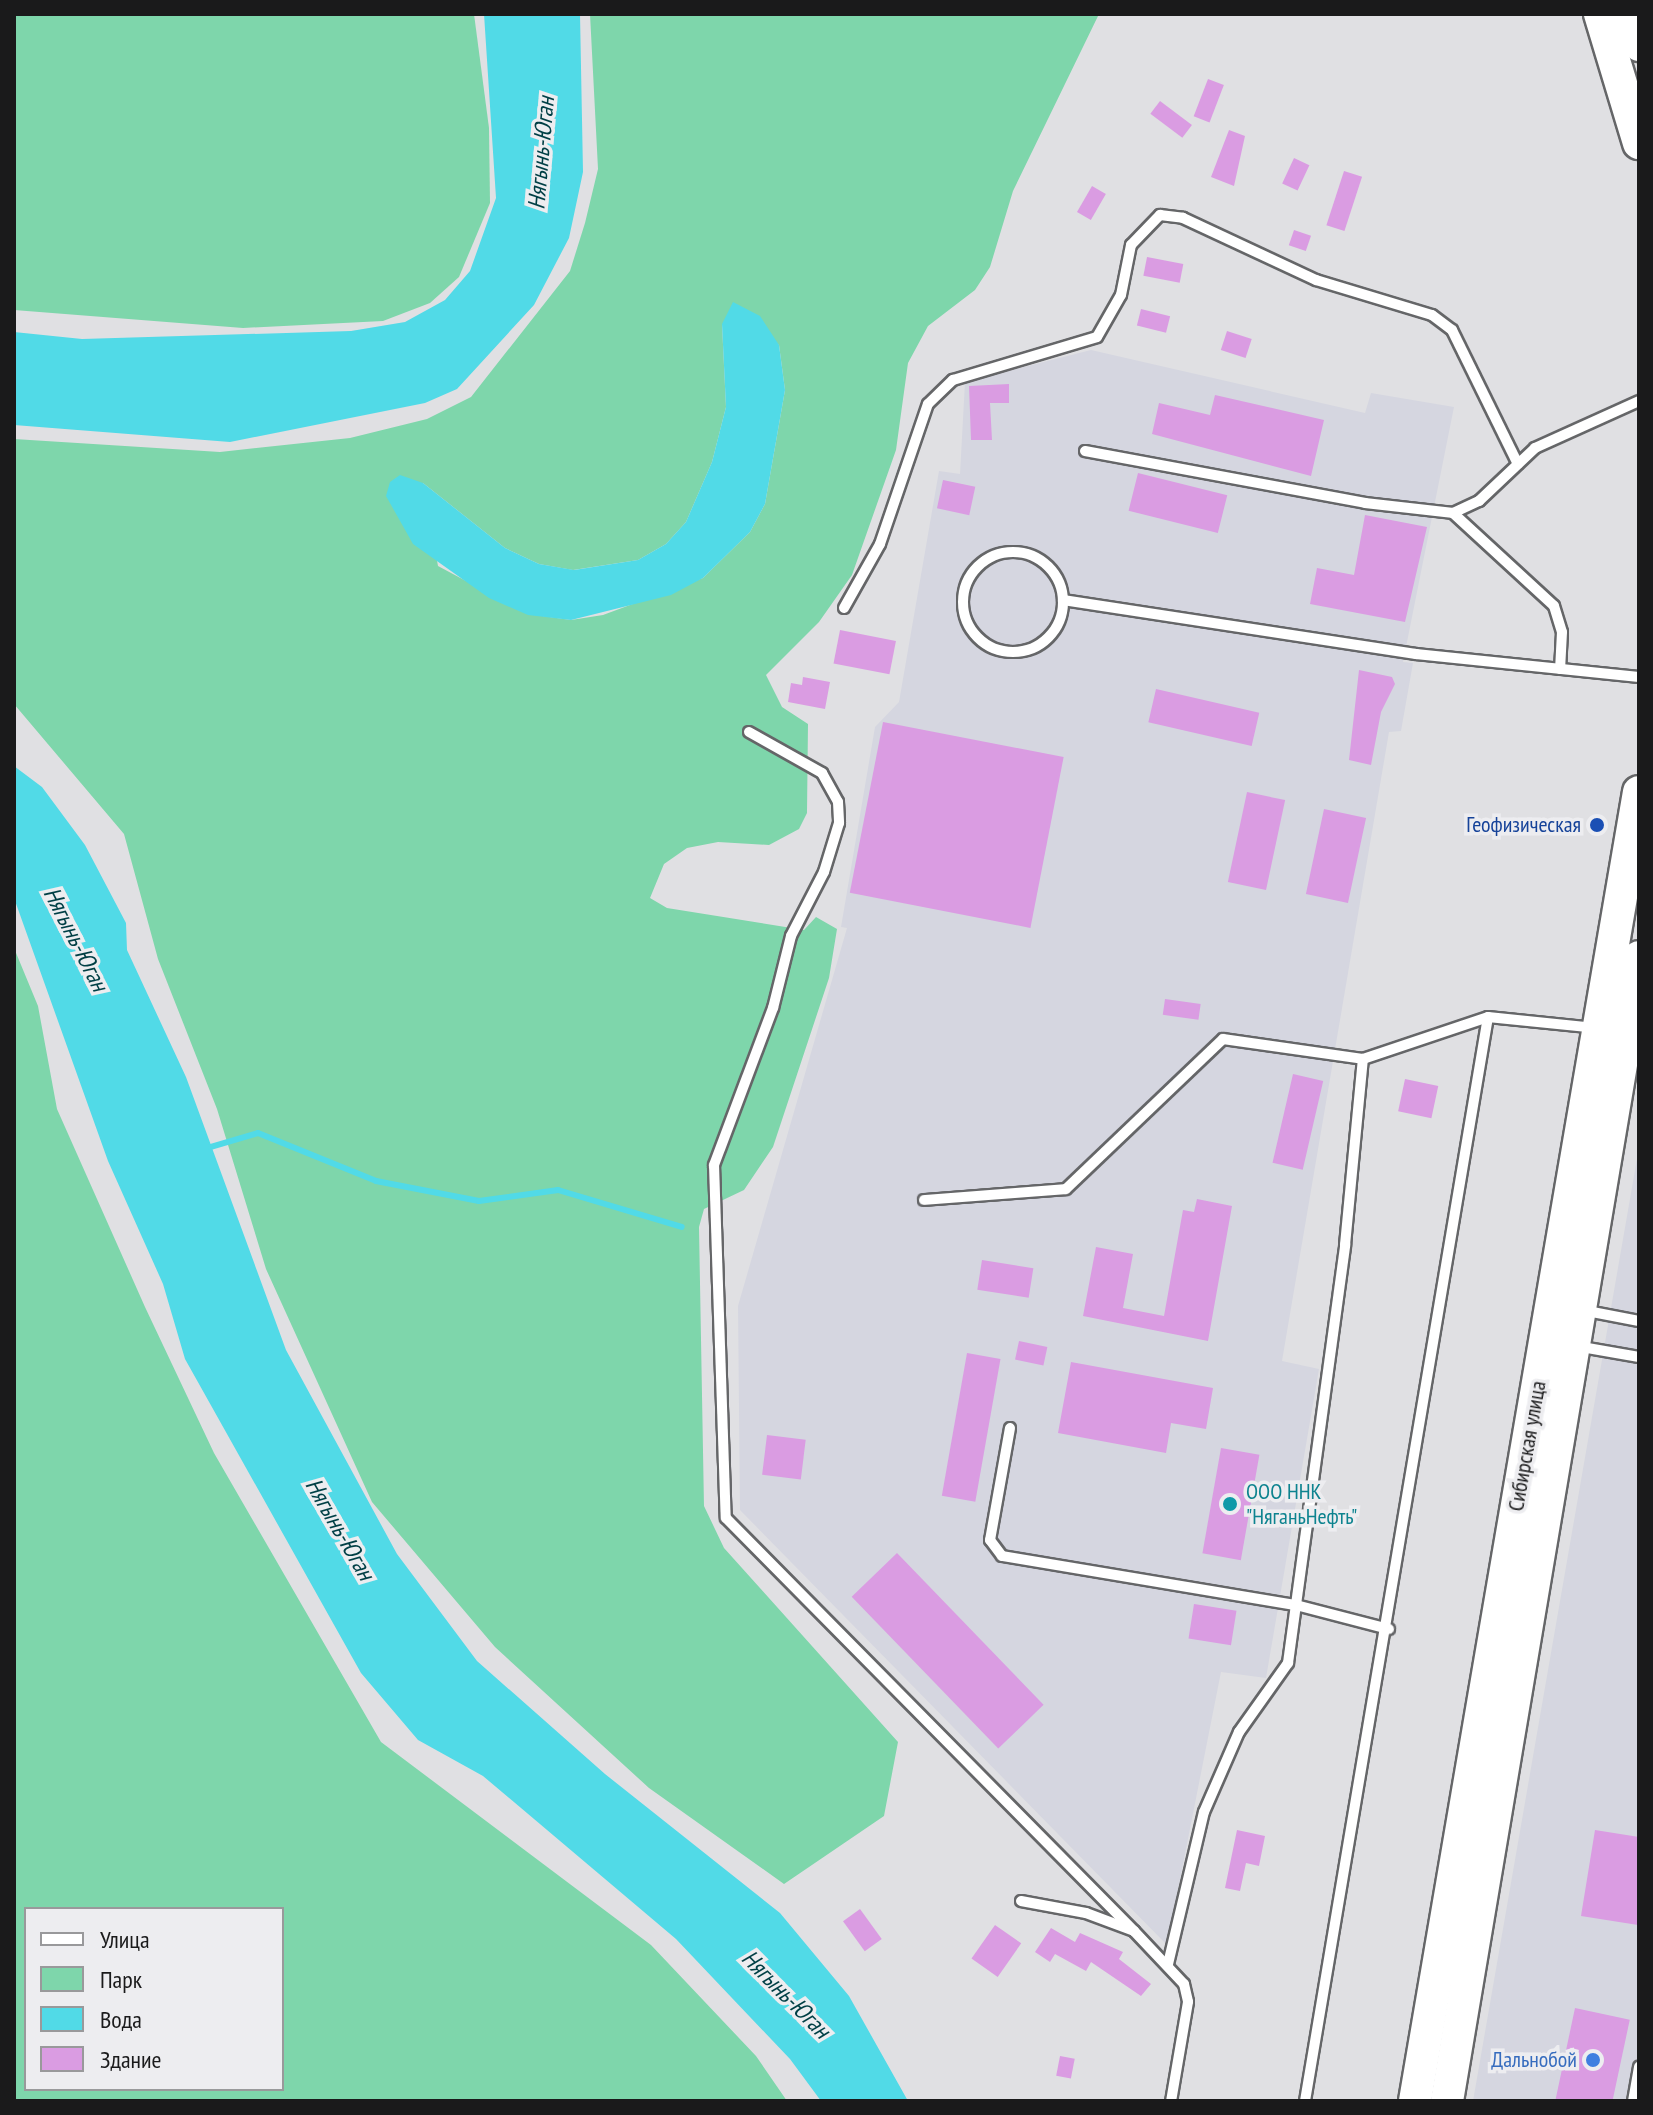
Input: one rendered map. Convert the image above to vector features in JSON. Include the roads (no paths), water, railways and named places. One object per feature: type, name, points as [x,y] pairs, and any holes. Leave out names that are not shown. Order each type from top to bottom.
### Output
[{"type":"main road","points":[[1600,14],[1639,143]]},
{"type":"main road","points":[[1616,14],[1639,45]]},
{"type":"main road","name":"Сибирская улица","points":[[1415,2101],[1460,1824],[1601,1029],[1639,792]]},
{"type":"main road","name":"Сибирская улица","points":[[1447,2101],[1639,957]]},
{"type":"main road","points":[[1460,1824],[1493,1832]]},
{"type":"lane","points":[[844,608],[880,544],[928,404],[953,380],[1097,337],[1118,305],[1131,245],[1160,215],[1183,218],[1316,280],[1432,315],[1452,330],[1518,464]]},
{"type":"lane","points":[[1085,451],[1365,503],[1453,513],[1479,501],[1518,464],[1560,433],[1639,401]]},
{"type":"lane","points":[[1453,513],[1554,606],[1562,632],[1560,669]]},
{"type":"lane","points":[[1012,552],[1045,563],[1063,600],[1057,627],[1046,641],[1013,653],[980,642],[963,612],[968,577],[995,555],[1012,552]]},
{"type":"lane","points":[[1063,600],[1416,654],[1639,677]]},
{"type":"lane","points":[[749,732],[822,773],[838,802],[839,823],[824,872],[791,936],[773,1008],[714,1165],[726,1518],[1168,1964],[1184,1984],[1188,2002],[1171,2101]]},
{"type":"lane","points":[[1305,2101],[1389,1629],[1488,1017]]},
{"type":"lane","points":[[924,1200],[1066,1189],[1223,1039],[1363,1059],[1488,1017],[1601,1029]]},
{"type":"lane","points":[[1168,1964],[1204,1812],[1239,1732],[1288,1663],[1363,1059]]},
{"type":"lane","points":[[1580,1310],[1639,1321]]},
{"type":"lane","points":[[1574,1346],[1639,1357]]},
{"type":"lane","points":[[1010,1428],[990,1540],[1002,1556],[1296,1605],[1389,1629]]},
{"type":"lane","points":[[1021,1901],[1086,1913],[1134,1931]]},
{"type":"lane","points":[[1633,2101],[1639,2067]]},
{"type":"water","name":"Нягынь-Юган","points":[[484,14],[580,14],[583,172],[569,238],[534,305],[457,389],[425,403],[230,442],[14,425],[14,332],[82,339],[351,331],[405,322],[445,300],[470,271],[496,198]]},
{"type":"water","points":[[733,302],[760,316],[779,345],[785,390],[765,504],[750,532],[703,578],[671,595],[571,620],[528,615],[489,598],[413,544],[386,496],[390,482],[400,475],[423,483],[505,548],[539,564],[574,570],[638,560],[666,544],[686,522],[712,462],[726,407],[722,324]]},
{"type":"water","name":"Нягынь-Юган","points":[[14,766],[42,787],[85,845],[126,923],[127,950],[186,1077],[286,1350],[397,1554],[477,1661],[605,1774],[780,1913],[849,1996],[908,2101],[821,2101],[790,2059],[676,1939],[483,1776],[418,1740],[361,1673],[185,1359],[163,1284],[108,1161],[14,898]]},
{"type":"waterway","points":[[211,1147],[258,1133],[376,1181],[479,1201],[558,1190],[682,1227]]},
{"type":"place","name":"Геофизическая","points":[[1597,825]]},
{"type":"place","name":"ООО ННК \"НяганьНефть\"","points":[[1230,1504]]},
{"type":"place","name":"Дальнобой","points":[[1593,2060]]}]
